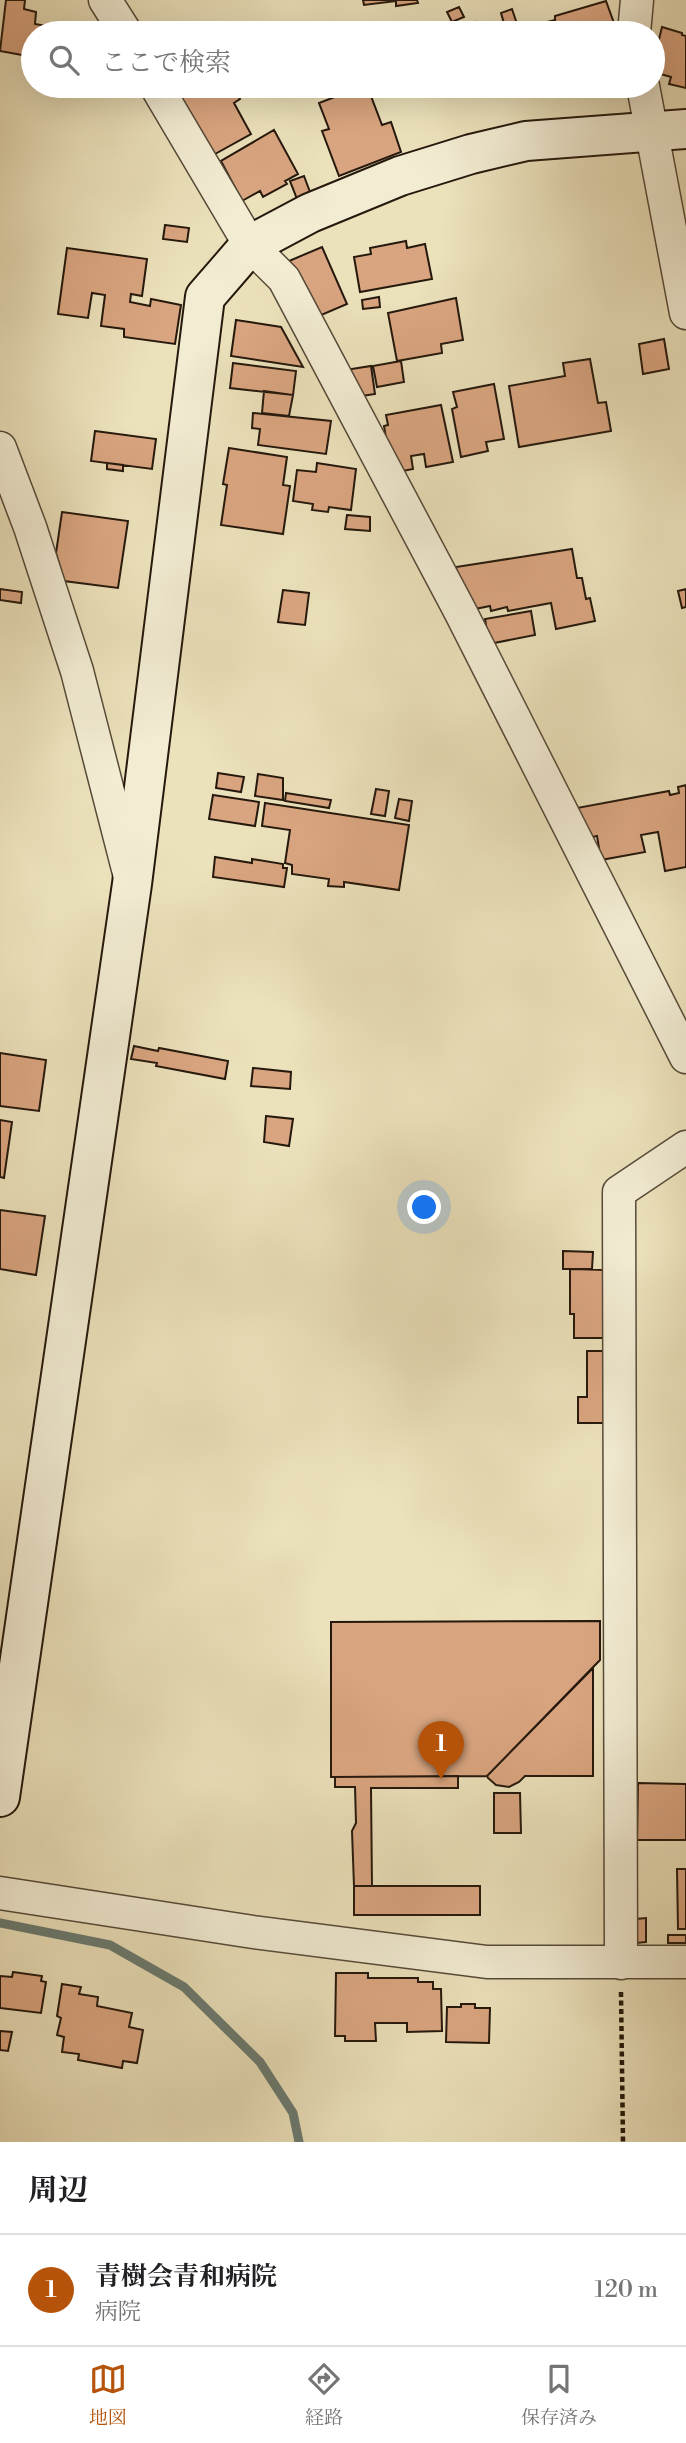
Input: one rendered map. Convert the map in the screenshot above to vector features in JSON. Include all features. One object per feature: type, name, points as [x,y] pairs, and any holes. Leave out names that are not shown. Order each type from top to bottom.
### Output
[{"type":"street","points":[[105,0],[118,21]]},
{"type":"street","points":[[635,21],[637,0]]},
{"type":"street","points":[[163,98],[250,245],[284,279],[460,611],[686,1057]]},
{"type":"street","points":[[650,98],[669,130],[686,313]]},
{"type":"street","points":[[0,1797],[132,884],[205,297],[250,245],[310,213],[400,176],[471,154],[526,141],[669,130]]},
{"type":"street","points":[[0,448],[30,527],[77,671],[132,884]]},
{"type":"street","points":[[621,1963],[619,1192],[686,1147]]},
{"type":"street","points":[[0,1893],[253,1933],[487,1962],[686,1962]]},
{"type":"path","points":[[621,1963],[623,2142]]},
{"type":"building","points":[[6,0],[25,0],[24,9],[36,12],[35,21],[21,21],[21,55],[0,51]]},
{"type":"building","points":[[363,0],[417,0],[418,3],[396,6],[396,1],[364,5]]},
{"type":"building","points":[[606,1],[613,21],[551,21],[555,20],[555,16]]},
{"type":"building","points":[[459,7],[464,17],[452,21],[447,12]]},
{"type":"building","points":[[512,9],[516,21],[503,21],[501,13]]},
{"type":"building","points":[[665,28],[686,36],[686,88],[669,84],[671,77],[665,75]]},
{"type":"building","points":[[173,98],[239,98],[234,103],[251,134],[206,159]]},
{"type":"building","points":[[173,98],[239,98],[234,103],[251,134],[206,159]]},
{"type":"building","points":[[332,98],[372,98],[382,125],[391,122],[401,152],[339,176],[322,131],[329,129],[319,103]]},
{"type":"building","points":[[274,130],[298,174],[285,181],[287,184],[263,197],[260,191],[242,201],[221,161]]},
{"type":"building","points":[[304,176],[313,200],[299,204],[290,181]]},
{"type":"building","points":[[165,225],[189,228],[187,242],[163,239]]},
{"type":"building","points":[[406,241],[407,248],[425,244],[432,279],[360,292],[354,257],[371,254],[370,248]]},
{"type":"building","points":[[322,247],[347,304],[312,319],[289,261]]},
{"type":"building","points":[[67,248],[147,259],[142,296],[131,294],[130,302],[150,306],[151,299],[181,305],[175,344],[124,337],[124,329],[101,326],[105,295],[92,293],[88,318],[58,314]]},
{"type":"building","points":[[379,297],[380,307],[363,309],[362,300]]},
{"type":"building","points":[[456,298],[463,340],[441,344],[442,353],[397,361],[388,313]]},
{"type":"building","points":[[236,320],[281,327],[303,367],[231,356]]},
{"type":"building","points":[[664,339],[669,369],[643,374],[639,344]]},
{"type":"building","points":[[590,359],[598,403],[606,402],[611,431],[519,447],[509,386],[565,376],[563,363]]},
{"type":"building","points":[[401,361],[404,382],[377,387],[373,366]]},
{"type":"building","points":[[233,363],[296,371],[293,395],[230,388]]},
{"type":"building","points":[[371,366],[375,394],[349,398],[345,370]]},
{"type":"building","points":[[494,384],[504,439],[486,442],[488,451],[461,457],[452,409],[457,407],[453,392]]},
{"type":"building","points":[[264,391],[293,395],[289,416],[262,413]]},
{"type":"building","points":[[441,405],[453,462],[426,467],[424,454],[411,456],[413,469],[392,473],[384,426],[388,425],[386,415]]},
{"type":"building","points":[[253,413],[331,421],[326,454],[258,445],[260,429],[252,428]]},
{"type":"building","points":[[95,431],[156,439],[152,469],[91,461]]},
{"type":"building","points":[[229,448],[287,457],[283,485],[290,486],[283,534],[221,525],[227,485],[223,484]]},
{"type":"building","points":[[107,463],[123,465],[123,471],[107,469]]},
{"type":"building","points":[[317,463],[356,469],[351,510],[329,507],[328,512],[312,510],[313,504],[293,501],[297,470],[316,472]]},
{"type":"building","points":[[62,512],[128,521],[118,588],[64,581],[56,553]]},
{"type":"building","points":[[347,515],[370,517],[370,531],[345,529]]},
{"type":"building","points":[[572,549],[577,578],[582,578],[586,599],[590,598],[595,621],[556,629],[551,603],[508,611],[507,607],[491,611],[490,606],[465,611],[456,567]]},
{"type":"building","points":[[0,589],[22,592],[21,603],[0,600]]},
{"type":"building","points":[[686,589],[686,607],[682,608],[678,591]]},
{"type":"building","points":[[283,590],[309,593],[305,625],[278,622]]},
{"type":"building","points":[[531,611],[535,635],[489,644],[485,619]]},
{"type":"building","points":[[218,773],[244,777],[241,792],[216,788]]},
{"type":"building","points":[[258,774],[283,778],[283,800],[255,796]]},
{"type":"building","points":[[686,785],[686,867],[665,871],[658,832],[641,835],[645,852],[601,860],[597,836],[583,839],[577,808],[669,791],[670,795],[679,793],[678,787]]},
{"type":"building","points":[[376,789],[389,791],[385,816],[371,814]]},
{"type":"building","points":[[286,793],[331,800],[329,808],[285,801]]},
{"type":"building","points":[[213,795],[259,802],[255,826],[209,819]]},
{"type":"building","points":[[399,799],[412,801],[409,821],[395,818]]},
{"type":"building","points":[[265,803],[409,825],[399,890],[344,882],[344,887],[328,886],[329,879],[292,874],[292,865],[285,863],[290,830],[262,826]]},
{"type":"building","points":[[215,857],[252,863],[252,859],[283,864],[283,868],[287,868],[284,887],[213,877]]},
{"type":"building","points":[[134,1046],[228,1061],[225,1079],[131,1059]]},
{"type":"building","points":[[0,1053],[46,1060],[39,1111],[0,1106]]},
{"type":"building","points":[[253,1068],[291,1072],[290,1089],[251,1086]]},
{"type":"building","points":[[266,1116],[293,1119],[289,1146],[264,1142]]},
{"type":"building","points":[[0,1120],[12,1122],[4,1178],[0,1177]]},
{"type":"building","points":[[0,1210],[45,1216],[36,1275],[0,1269]]},
{"type":"building","points":[[563,1251],[593,1252],[592,1269],[563,1269]]},
{"type":"building","points":[[570,1269],[608,1270],[606,1338],[574,1338],[574,1314],[570,1314]]},
{"type":"building","points":[[587,1351],[610,1351],[610,1423],[578,1423],[578,1397],[587,1397]]},
{"type":"building","points":[[600,1621],[600,1660],[487,1776],[331,1777],[331,1622]]},
{"type":"building","points":[[593,1668],[593,1776],[525,1776],[509,1787],[496,1785],[488,1778],[487,1776]]},
{"type":"building","points":[[458,1776],[458,1788],[371,1788],[372,1886],[354,1886],[352,1831],[356,1823],[355,1787],[335,1787],[335,1777]]},
{"type":"building","points":[[638,1783],[686,1784],[686,1840],[637,1840]]},
{"type":"building","points":[[494,1793],[520,1793],[521,1833],[494,1833]]},
{"type":"building","points":[[677,1869],[686,1869],[686,1929],[678,1929]]},
{"type":"building","points":[[354,1886],[480,1886],[480,1915],[354,1915]]},
{"type":"building","points":[[646,1918],[646,1942],[636,1943],[636,1919]]},
{"type":"building","points":[[668,1935],[686,1935],[686,1943],[668,1943]]},
{"type":"building","points":[[13,1972],[42,1976],[41,1981],[46,1982],[41,2013],[0,2008],[0,1976],[12,1977]]},
{"type":"building","points":[[336,1973],[368,1973],[368,1978],[418,1978],[418,1982],[433,1982],[433,1989],[441,1989],[442,2031],[407,2032],[407,2023],[375,2023],[376,2041],[345,2041],[345,2036],[335,2036]]},
{"type":"building","points":[[62,1984],[81,1987],[79,1994],[98,1997],[97,2006],[132,2013],[129,2027],[143,2030],[137,2063],[123,2061],[122,2068],[78,2060],[79,2054],[62,2052],[64,2037],[57,2035],[61,2018],[57,2016]]},
{"type":"building","points":[[461,2004],[490,2008],[489,2043],[446,2042],[447,2007],[461,2007]]},
{"type":"building","points":[[0,2031],[12,2032],[8,2051],[0,2050]]},
{"type":"waterway","points":[[0,1923],[110,1945],[184,1987],[260,2062],[293,2113],[299,2142]]},
{"type":"place","name":"青樹会青和病院","points":[[441,1779]]}]
